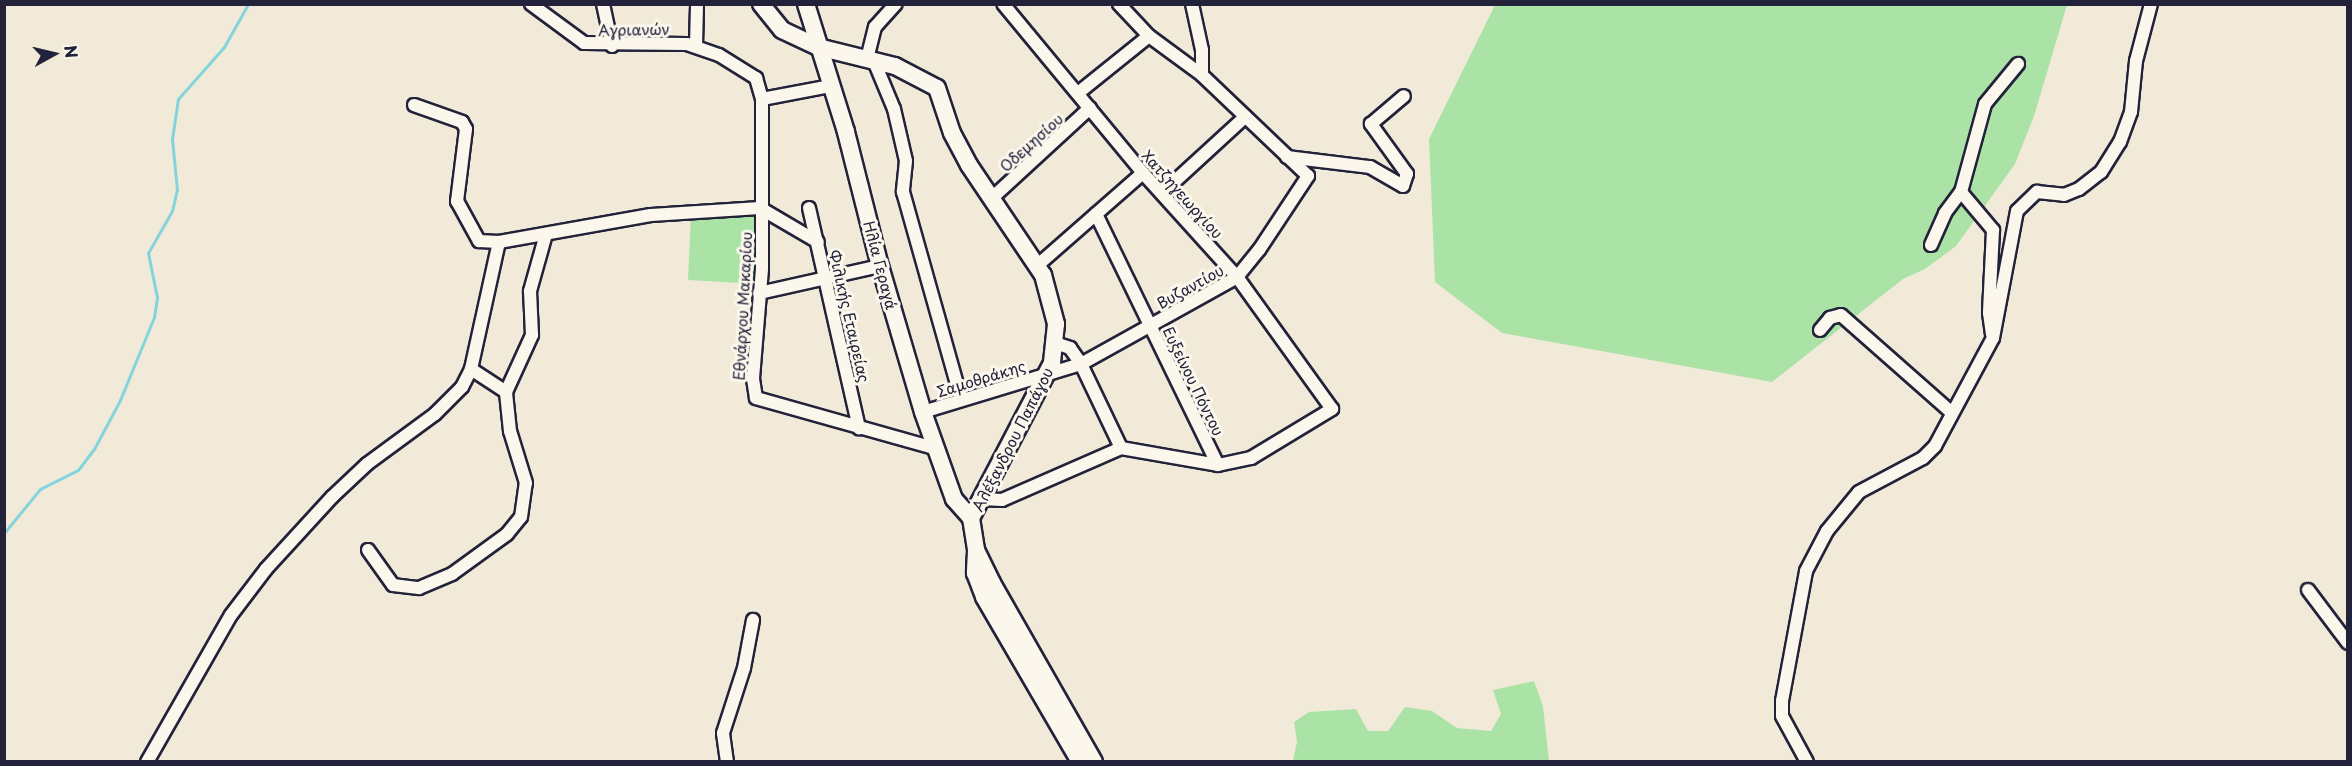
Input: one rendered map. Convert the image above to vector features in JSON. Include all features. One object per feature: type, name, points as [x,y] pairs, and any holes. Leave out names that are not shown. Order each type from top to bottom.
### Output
[{"type":"street","name":"Αγριανών","points":[[531,4],[584,43],[612,45],[660,42],[696,46],[748,70],[761,86],[762,99]]},
{"type":"street","points":[[603,4],[612,45]]},
{"type":"street","points":[[696,46],[697,4]]},
{"type":"street","name":"Αλέξανδρου Παπάγου","points":[[760,4],[782,30],[818,47],[916,74],[937,88],[951,133],[992,198],[1039,264],[1053,309],[1055,343],[1048,374],[971,518]]},
{"type":"street","name":"Ηλία Γεραγά","points":[[806,4],[923,411],[954,499],[971,518]]},
{"type":"street","points":[[896,4],[875,27],[870,60],[894,109],[906,161],[903,192],[961,399]]},
{"type":"street","name":"Χατζηγεωργίου","points":[[1003,4],[1143,173],[1237,277],[1332,409],[1251,458],[1218,465]]},
{"type":"street","points":[[1119,4],[1149,36],[1202,75],[1287,157],[1370,166],[1403,186],[1408,179],[1407,174],[1371,124],[1404,96]]},
{"type":"street","points":[[1192,4],[1202,50],[1202,75]]},
{"type":"street","points":[[1806,762],[1782,716],[1782,702],[1806,572],[1845,506],[1859,492],[1930,454],[1993,338],[2017,211],[2027,197],[2037,192],[2073,194],[2101,172],[2113,154],[2131,112],[2136,61],[2151,4]]},
{"type":"street","points":[[1078,93],[1149,36]]},
{"type":"street","points":[[1931,245],[1945,213],[1961,192],[1985,104],[2018,64]]},
{"type":"street","points":[[762,99],[830,86]]},
{"type":"street","name":"Εθνάρχου Μακαρίου","points":[[762,99],[759,293],[754,345],[756,398],[937,449]]},
{"type":"street","points":[[414,105],[462,122],[466,129],[457,201],[479,241],[499,242],[651,215],[760,208]]},
{"type":"street","name":"Οδεμησίου","points":[[992,198],[1090,108]]},
{"type":"street","points":[[1162,193],[1245,117]]},
{"type":"street","name":"Βυζαντίου","points":[[1048,374],[1081,364],[1237,277],[1259,250],[1308,176],[1287,157]]},
{"type":"street","points":[[1039,264],[1143,173]]},
{"type":"street","points":[[1961,192],[1993,230],[1989,313],[1993,338]]},
{"type":"street","name":"Φιλικής Εταιρείας","points":[[760,208],[818,242],[859,428]]},
{"type":"street","points":[[809,208],[818,242]]},
{"type":"street","name":"Ευξείνου Πόντου","points":[[1096,214],[1218,465]]},
{"type":"street","points":[[369,550],[393,585],[419,588],[452,574],[514,526],[527,494],[510,431],[506,392],[532,335],[530,291],[546,234]]},
{"type":"street","points":[[147,762],[231,615],[266,569],[367,464],[453,397],[471,369],[499,242]]},
{"type":"street","points":[[759,293],[880,266]]},
{"type":"street","points":[[1820,330],[1830,318],[1841,315],[1951,412]]},
{"type":"street","points":[[1055,343],[1070,348],[1081,364],[1121,448]]},
{"type":"street","points":[[471,369],[506,392]]},
{"type":"street","name":"Σαμοθράκης","points":[[923,411],[1048,374]]},
{"type":"street","points":[[982,499],[1002,500],[1121,448],[1218,465]]},
{"type":"street","points":[[971,518],[976,550],[975,573],[984,597],[1080,762]]},
{"type":"street","points":[[976,550],[1094,762]]},
{"type":"street","points":[[2308,590],[2348,643]]},
{"type":"street","points":[[727,762],[723,734],[744,668],[753,620]]},
{"type":"green space","points":[[1495,5],[2067,5],[2034,116],[2015,164],[1956,246],[1925,269],[1903,279],[1772,382],[1502,333],[1435,282],[1429,139]]},
{"type":"green space","points":[[756,211],[757,284],[688,280],[691,215]]},
{"type":"green space","points":[[1534,681],[1543,706],[1549,761],[1293,761],[1297,742],[1294,722],[1309,712],[1356,709],[1368,731],[1388,731],[1405,707],[1432,711],[1457,728],[1491,731],[1501,714],[1493,690]]},
{"type":"waterway","points":[[4,533],[40,489],[78,470],[94,449],[120,400],[154,317],[157,297],[148,253],[172,211],[177,190],[172,139],[178,99],[224,47],[248,4]]}]
